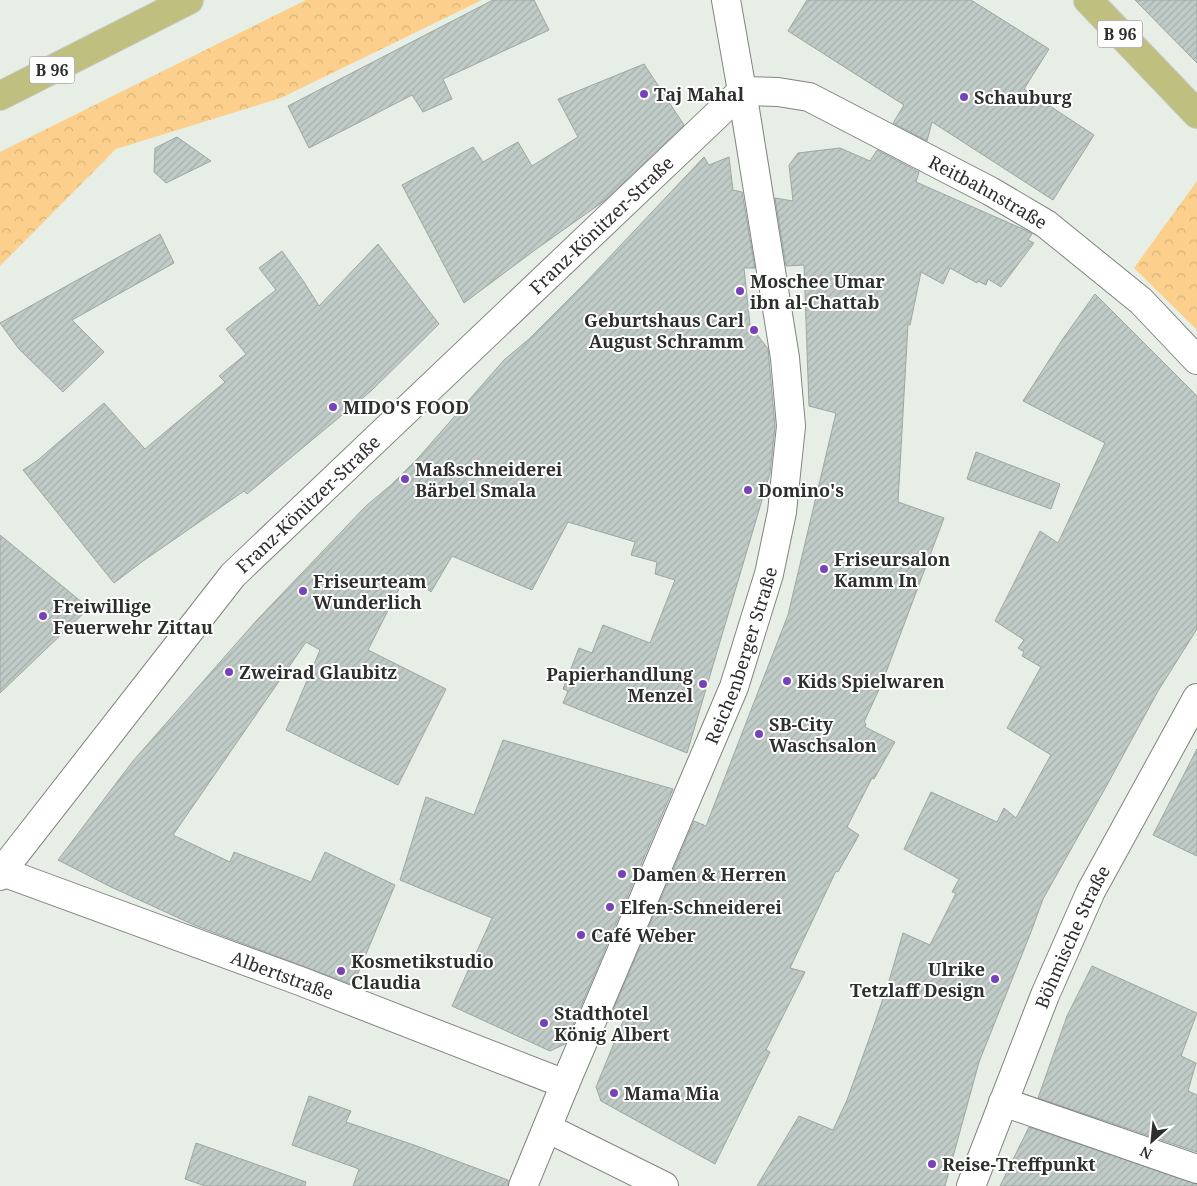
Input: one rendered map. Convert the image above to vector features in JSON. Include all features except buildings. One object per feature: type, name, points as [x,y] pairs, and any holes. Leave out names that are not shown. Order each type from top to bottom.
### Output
[{"type":"main road","name":"B 96","points":[[0,96],[188,0]]},
{"type":"main road","name":"B 96","points":[[1088,0],[1197,114]]},
{"type":"street","name":"Reichenberger Straße","points":[[523,1186],[734,688],[769,574],[782,512],[791,426],[785,358],[726,0]]},
{"type":"street","name":"Reitbahnstraße","points":[[742,91],[778,92],[809,97],[990,191],[1046,224],[1141,301],[1197,360]]},
{"type":"street","name":"Franz-Könitzer-Straße","points":[[1,873],[233,575],[742,91]]},
{"type":"street","name":"Böhmische Straße","points":[[971,1186],[1045,996],[1090,891],[1197,698]]},
{"type":"street","name":"Albertstraße","points":[[1,873],[300,981],[565,1084]]},
{"type":"street","points":[[1003,1102],[1197,1169]]},
{"type":"street","points":[[547,1128],[664,1186]]},
{"type":"green space","points":[[306,0],[482,0],[281,98],[116,149],[0,266],[0,152]]},
{"type":"green space","points":[[1197,181],[1197,330],[1134,268]]},
{"type":"place","name":"Taj Mahal","points":[[644,94]]},
{"type":"place","name":"Schauburg","points":[[964,97]]},
{"type":"place","name":"Moschee Umar ibn al-Chattab","points":[[740,291]]},
{"type":"place","name":"Geburtshaus Carl August Schramm","points":[[754,330]]},
{"type":"place","name":"MIDO'S FOOD","points":[[333,407]]},
{"type":"place","name":"Maßschneiderei Bärbel Smala","points":[[405,479]]},
{"type":"place","name":"Domino's","points":[[748,490]]},
{"type":"place","name":"Friseursalon Kamm In","points":[[824,569]]},
{"type":"place","name":"Friseurteam Wunderlich","points":[[303,591]]},
{"type":"place","name":"Freiwillige Feuerwehr Zittau","points":[[43,616]]},
{"type":"place","name":"Zweirad Glaubitz","points":[[229,672]]},
{"type":"place","name":"Kids Spielwaren","points":[[787,681]]},
{"type":"place","name":"Papierhandlung Menzel","points":[[703,684]]},
{"type":"place","name":"SB-City Waschsalon","points":[[759,734]]},
{"type":"place","name":"Damen & Herren","points":[[622,874]]},
{"type":"place","name":"Elfen-Schneiderei","points":[[610,907]]},
{"type":"place","name":"Café Weber","points":[[581,935]]},
{"type":"place","name":"Kosmetikstudio Claudia","points":[[341,971]]},
{"type":"place","name":"Ulrike Tetzlaff Design","points":[[995,979]]},
{"type":"place","name":"Stadthotel König Albert","points":[[544,1023]]},
{"type":"place","name":"Mama Mia","points":[[614,1093]]},
{"type":"place","name":"Reise-Treffpunkt","points":[[932,1164]]}]
